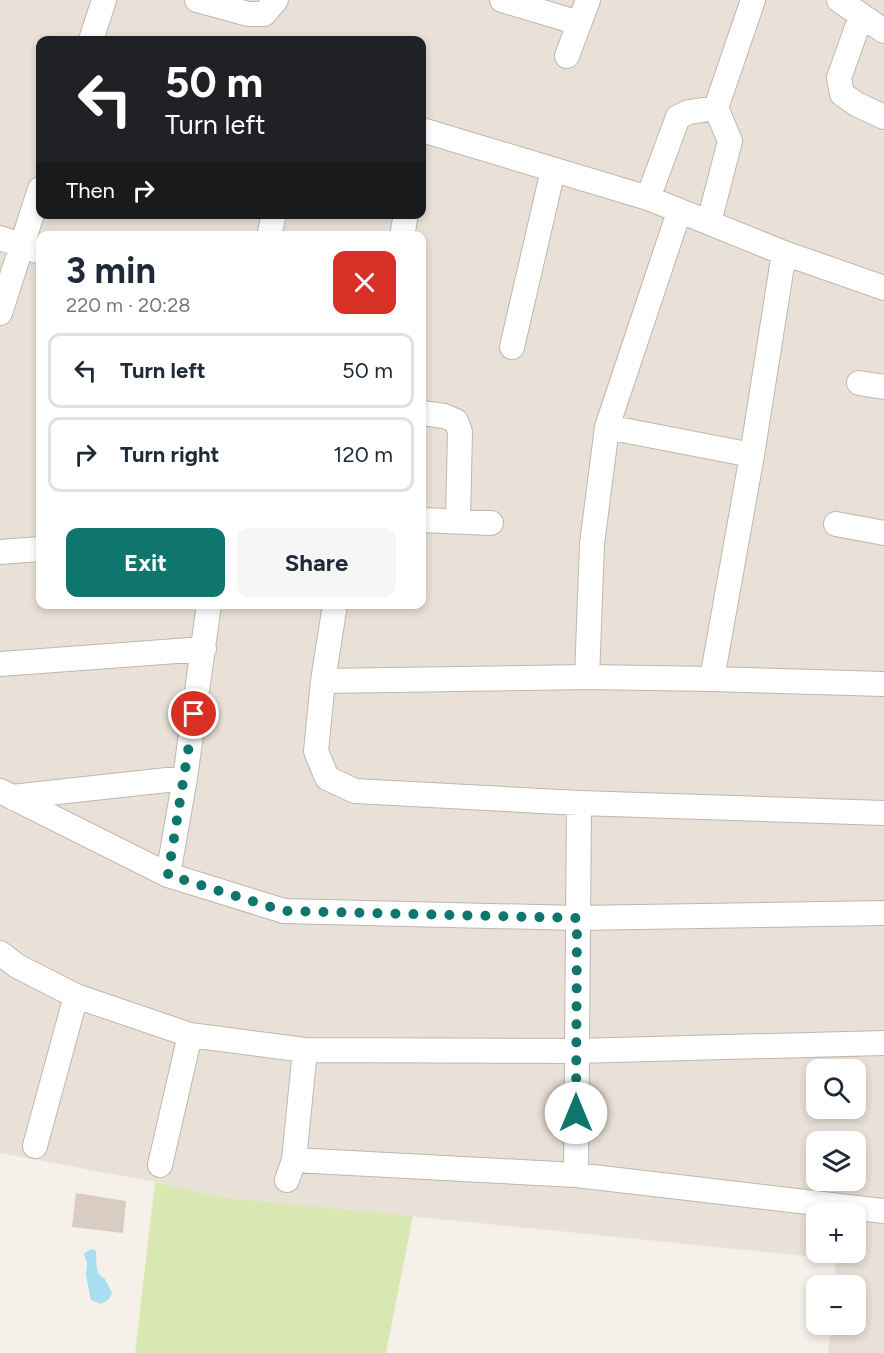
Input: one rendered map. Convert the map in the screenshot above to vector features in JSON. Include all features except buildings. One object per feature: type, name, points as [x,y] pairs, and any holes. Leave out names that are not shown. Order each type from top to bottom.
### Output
[{"type":"street","points":[[92,36],[104,0]]},
{"type":"street","points":[[197,0],[248,14],[264,14],[276,0]]},
{"type":"street","points":[[502,0],[579,23]]},
{"type":"street","points":[[567,57],[588,0]]},
{"type":"street","points":[[709,222],[730,141],[716,108],[753,0]]},
{"type":"street","points":[[839,0],[884,31]]},
{"type":"street","points":[[861,16],[839,78],[842,94],[856,104],[884,117]]},
{"type":"street","points":[[648,198],[678,117],[689,112],[716,108]]},
{"type":"street","points":[[426,134],[648,198],[783,253],[884,288]]},
{"type":"street","points":[[512,347],[553,170]]},
{"type":"street","points":[[0,313],[36,201]]},
{"type":"street","points":[[587,677],[592,544],[607,427],[679,212]]},
{"type":"street","points":[[712,679],[752,455],[783,253]]},
{"type":"street","points":[[859,383],[884,387]]},
{"type":"street","points":[[426,413],[456,421],[460,432],[458,520]]},
{"type":"street","points":[[607,427],[752,455]]},
{"type":"street","points":[[426,520],[491,523]]},
{"type":"street","points":[[836,524],[884,533]]},
{"type":"street","points":[[0,552],[36,549]]},
{"type":"street","points":[[168,875],[185,778],[208,609]]},
{"type":"street","points":[[334,609],[323,681],[316,751],[327,778],[355,790],[579,803],[884,813]]},
{"type":"street","points":[[0,664],[204,649]]},
{"type":"street","points":[[323,681],[587,677],[884,684]]},
{"type":"street","points":[[6,794],[185,778]]},
{"type":"street","points":[[6,794],[168,875],[284,911],[577,918],[884,913]]},
{"type":"street","points":[[576,1175],[579,803]]},
{"type":"street","points":[[0,953],[17,966],[76,996],[190,1035],[305,1050],[576,1051],[884,1043]]},
{"type":"street","points":[[35,1146],[76,996]]},
{"type":"street","points":[[160,1165],[190,1035]]},
{"type":"street","points":[[305,1050],[291,1170],[576,1175],[884,1211]]},
{"type":"shaded area","points":[[0,0],[884,0],[884,1353],[828,1353],[830,1335],[866,1335],[866,1275],[835,1275],[836,1263],[866,1263],[866,1203],[806,1203],[806,1256],[219,1197],[155,1182],[0,1153]]},
{"type":"green space","points":[[155,1182],[219,1197],[413,1216],[386,1353],[135,1353]]},
{"type":"water","points":[[91,1249],[96,1251],[99,1274],[105,1279],[112,1293],[109,1299],[101,1304],[91,1300],[86,1275],[87,1263],[84,1254]]},
{"type":"route","points":[[194,714],[168,875],[284,911],[577,918],[576,1113]]}]
